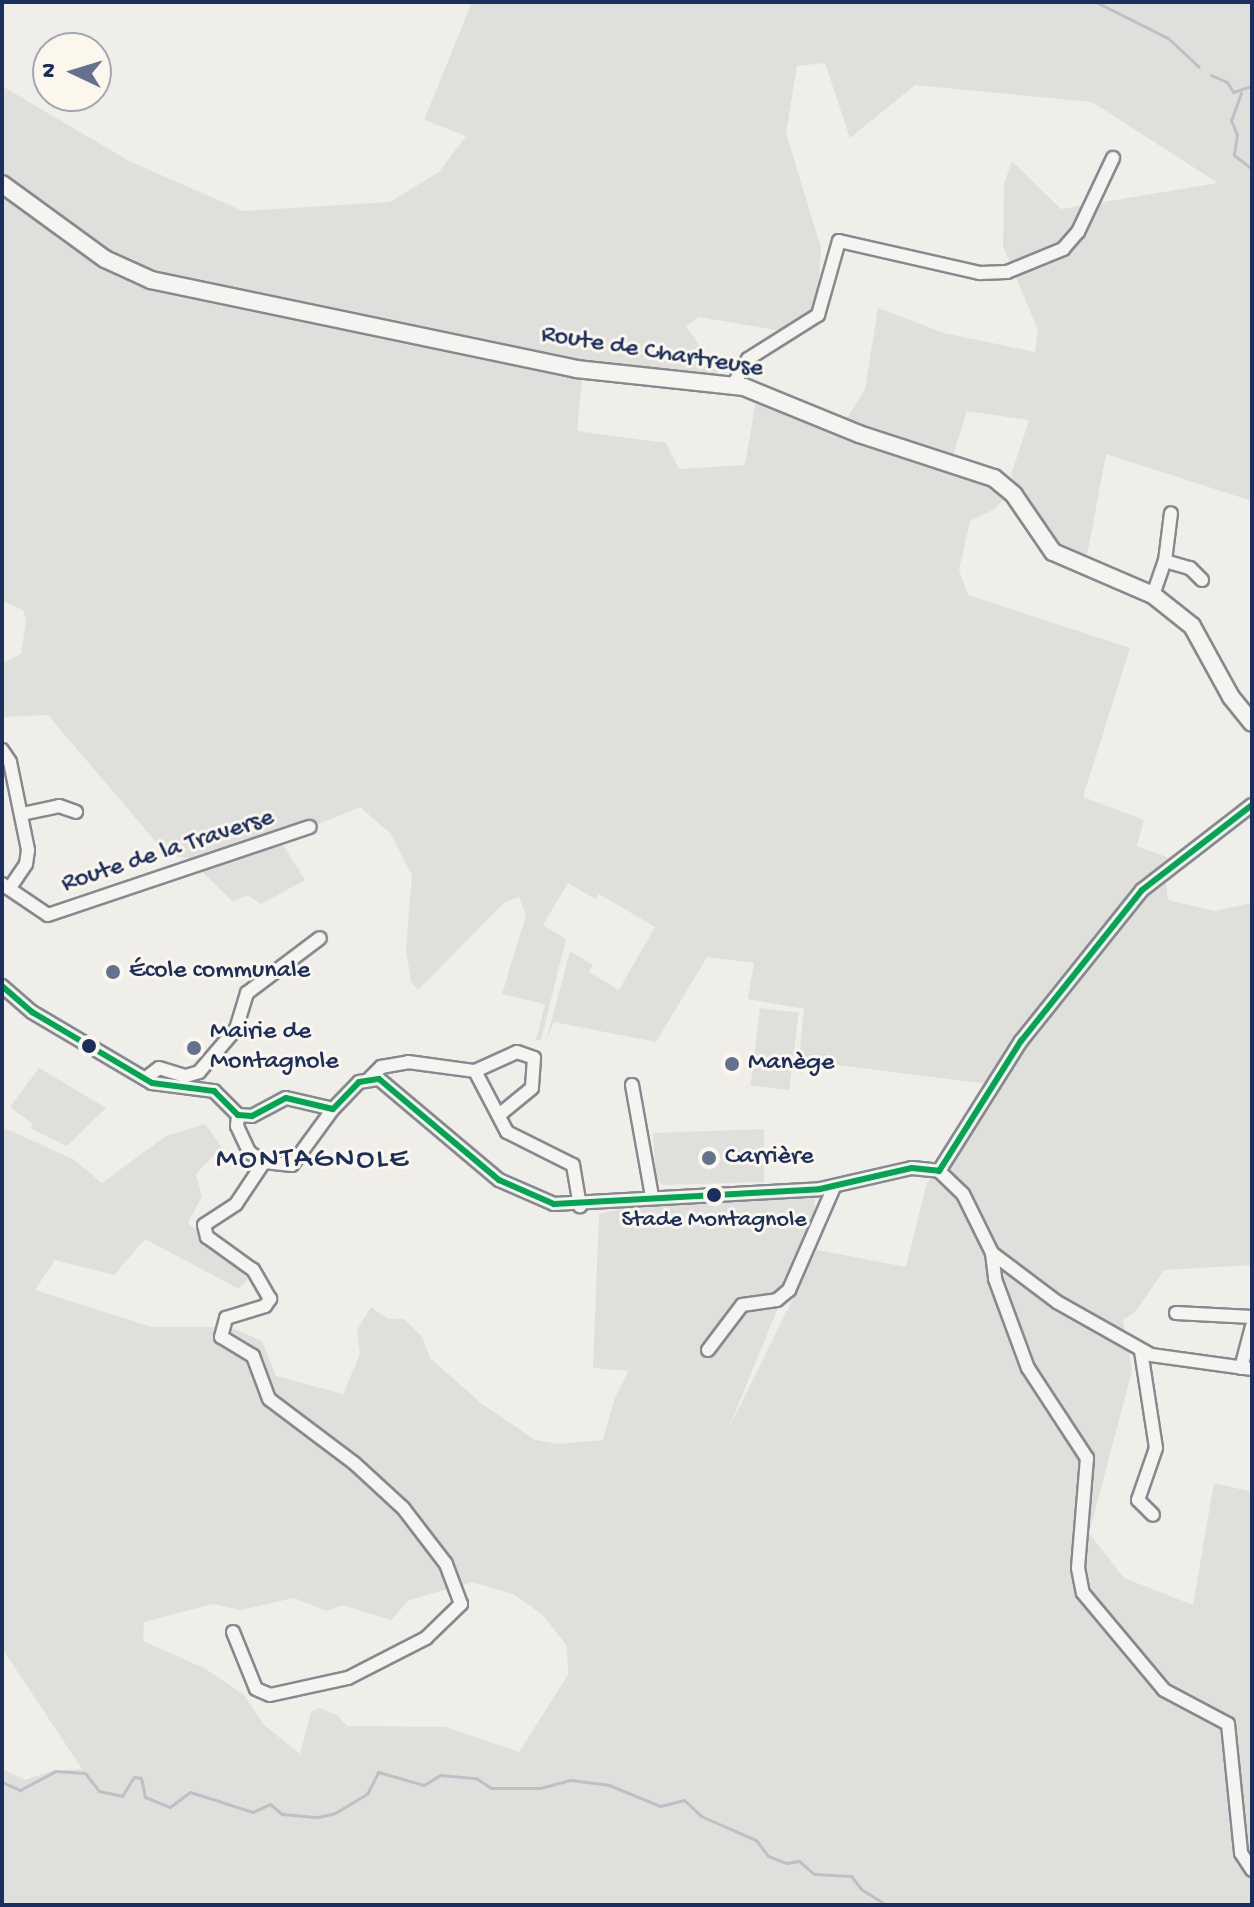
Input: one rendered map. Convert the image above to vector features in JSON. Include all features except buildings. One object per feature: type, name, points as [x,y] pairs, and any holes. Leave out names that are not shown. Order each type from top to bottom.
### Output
[{"type":"main road","name":"Route de Chartreuse","points":[[2,184],[105,259],[151,280],[576,369],[733,385],[994,478],[1014,495],[1053,552],[1153,595],[1198,632],[1231,697],[1252,723]]},
{"type":"street","points":[[733,385],[748,359],[818,315],[839,241],[980,273],[1007,272],[1063,249],[1078,232],[1113,158]]},
{"type":"street","points":[[1153,595],[1165,561],[1171,513]]},
{"type":"street","points":[[1165,561],[1190,568],[1202,580]]},
{"type":"street","points":[[2,750],[22,814],[28,856],[6,885]]},
{"type":"street","points":[[939,1171],[1021,1041],[1142,890],[1252,805]]},
{"type":"street","points":[[22,814],[59,806],[76,812]]},
{"type":"street","name":"Route de la Traverse","points":[[6,885],[42,915],[48,915],[310,827]]},
{"type":"street","points":[[146,1078],[159,1068],[186,1076],[199,1072],[236,1029],[247,993],[320,938]]},
{"type":"street","points":[[2,986],[32,1012],[146,1078],[167,1087],[214,1091],[238,1115],[244,1146],[264,1162],[297,1163],[333,1109],[381,1067],[408,1062],[475,1071],[517,1052],[534,1058],[532,1088],[499,1115]]},
{"type":"street","points":[[475,1071],[507,1132],[573,1165],[580,1206]]},
{"type":"street","points":[[370,1078],[381,1081],[513,1190],[554,1204],[580,1206],[652,1196],[820,1189],[912,1168],[939,1171],[963,1194],[992,1253],[995,1279],[1028,1368],[1087,1458],[1078,1568],[1083,1593],[1164,1690],[1228,1724],[1241,1853],[1252,1870]]},
{"type":"street","points":[[632,1085],[652,1196]]},
{"type":"street","points":[[238,1115],[252,1116],[286,1098],[333,1109]]},
{"type":"street","points":[[233,1632],[256,1689],[270,1695],[348,1678],[426,1638],[461,1604],[446,1564],[403,1508],[354,1463],[269,1399],[253,1356],[221,1337],[226,1318],[265,1306],[270,1299],[253,1270],[207,1237],[204,1225],[236,1204],[264,1162]]},
{"type":"street","points":[[708,1350],[742,1305],[777,1300],[789,1290],[834,1187]]},
{"type":"street","points":[[819,1220],[820,1189]]},
{"type":"street","points":[[992,1253],[1057,1302],[1141,1351],[1247,1368],[1252,1326]]},
{"type":"street","points":[[1176,1313],[1252,1317]]},
{"type":"street","points":[[1141,1351],[1156,1448],[1138,1500],[1153,1515]]},
{"type":"shaded area","points":[[472,2],[1252,2],[1252,501],[1106,454],[1086,561],[1046,541],[1011,475],[1029,420],[967,411],[952,459],[847,418],[865,389],[878,308],[944,333],[1035,352],[1038,330],[1003,246],[1004,184],[1012,161],[1061,209],[1218,183],[1092,102],[915,85],[850,138],[825,63],[797,66],[786,133],[821,248],[818,307],[781,331],[699,317],[686,326],[719,374],[583,370],[577,431],[666,443],[679,469],[745,465],[757,395],[995,486],[1005,497],[995,509],[970,521],[959,570],[968,595],[1130,648],[1083,797],[1144,820],[1137,846],[1169,858],[1139,887],[988,1084],[799,1060],[804,1009],[748,999],[754,963],[707,957],[656,1042],[554,1022],[546,1041],[570,951],[593,965],[589,972],[619,990],[655,927],[599,894],[595,899],[568,883],[543,925],[566,939],[541,1040],[536,1040],[545,1004],[502,994],[526,915],[519,897],[505,902],[418,990],[411,982],[406,948],[412,875],[390,833],[360,807],[280,840],[305,880],[261,904],[247,895],[233,902],[188,858],[167,855],[48,715],[2,717],[2,663],[21,654],[26,620],[23,610],[2,601],[2,86],[32,104],[32,112],[46,112],[129,161],[243,211],[390,202],[439,172],[466,136],[424,120]]},
{"type":"shaded area","points":[[1165,873],[1168,900],[1214,911],[1252,903],[1252,1265],[1164,1270],[1136,1311],[1123,1320],[1132,1371],[1089,1533],[1124,1578],[1193,1605],[1214,1483],[1252,1492],[1252,1867],[1238,1862],[1252,1873],[1252,1905],[2,1905],[2,1769],[25,1780],[52,1771],[82,1769],[2,1648],[2,1127],[73,1159],[102,1183],[166,1136],[205,1124],[222,1147],[196,1174],[202,1196],[188,1223],[248,1279],[239,1289],[145,1239],[114,1275],[55,1260],[35,1290],[152,1327],[230,1327],[262,1341],[276,1376],[343,1394],[360,1354],[357,1330],[371,1307],[388,1319],[404,1319],[422,1337],[430,1358],[482,1404],[535,1440],[558,1444],[603,1440],[615,1397],[629,1371],[593,1368],[599,1214],[640,1205],[641,1200],[807,1190],[815,1195],[814,1220],[727,1432],[817,1250],[906,1267],[927,1182],[949,1164],[1024,1045]],"holes":[[[472,1582],[513,1594],[543,1615],[567,1646],[568,1675],[519,1752],[446,1727],[347,1726],[337,1715],[319,1708],[311,1712],[300,1754],[264,1725],[244,1695],[206,1669],[143,1641],[144,1622],[213,1604],[240,1610],[294,1598],[327,1611],[342,1605],[391,1620],[409,1600]]]},
{"type":"shaded area","name":"Carrière","points":[[760,1008],[799,1013],[789,1090],[750,1085]]},
{"type":"shaded area","points":[[39,1068],[106,1108],[67,1146],[30,1128],[33,1124],[10,1107]]},
{"type":"shaded area","name":"Carrière","points":[[764,1129],[764,1182],[663,1185],[656,1178],[653,1133]]},
{"type":"waterway","points":[[1096,2],[1168,38],[1199,67]]},
{"type":"waterway","points":[[1211,75],[1227,82],[1233,92],[1252,86]]},
{"type":"waterway","points":[[1241,93],[1231,120],[1237,135],[1234,155],[1252,169]]},
{"type":"waterway","points":[[2,1782],[20,1790],[55,1771],[85,1773],[99,1791],[122,1796],[134,1777],[141,1778],[145,1797],[170,1807],[190,1792],[253,1812],[270,1804],[282,1814],[318,1817],[335,1813],[367,1794],[378,1772],[424,1785],[440,1775],[476,1778],[491,1788],[540,1788],[570,1780],[609,1785],[660,1806],[684,1800],[701,1816],[756,1840],[768,1856],[786,1863],[799,1861],[814,1874],[851,1876],[861,1889],[887,1905]]},
{"type":"transit line","points":[[939,1171],[1021,1041],[1142,890],[1252,805]]},
{"type":"transit line","points":[[2,986],[32,1012],[152,1083],[214,1091],[238,1115],[252,1116],[286,1098],[333,1109],[359,1082],[379,1079],[499,1180],[554,1204],[820,1189],[912,1168],[939,1171]]},
{"type":"place","name":"École communale","points":[[113,972]]},
{"type":"place","name":"Mairie de Montagnole","points":[[194,1048]]},
{"type":"place","name":"Manège","points":[[732,1064]]},
{"type":"place","name":"Carrière","points":[[709,1158]]},
{"type":"place","name":"Stade Montagnole","points":[[714,1195]]},
{"type":"district","name":"MONTAGNOLE","points":[[313,1161]]}]
